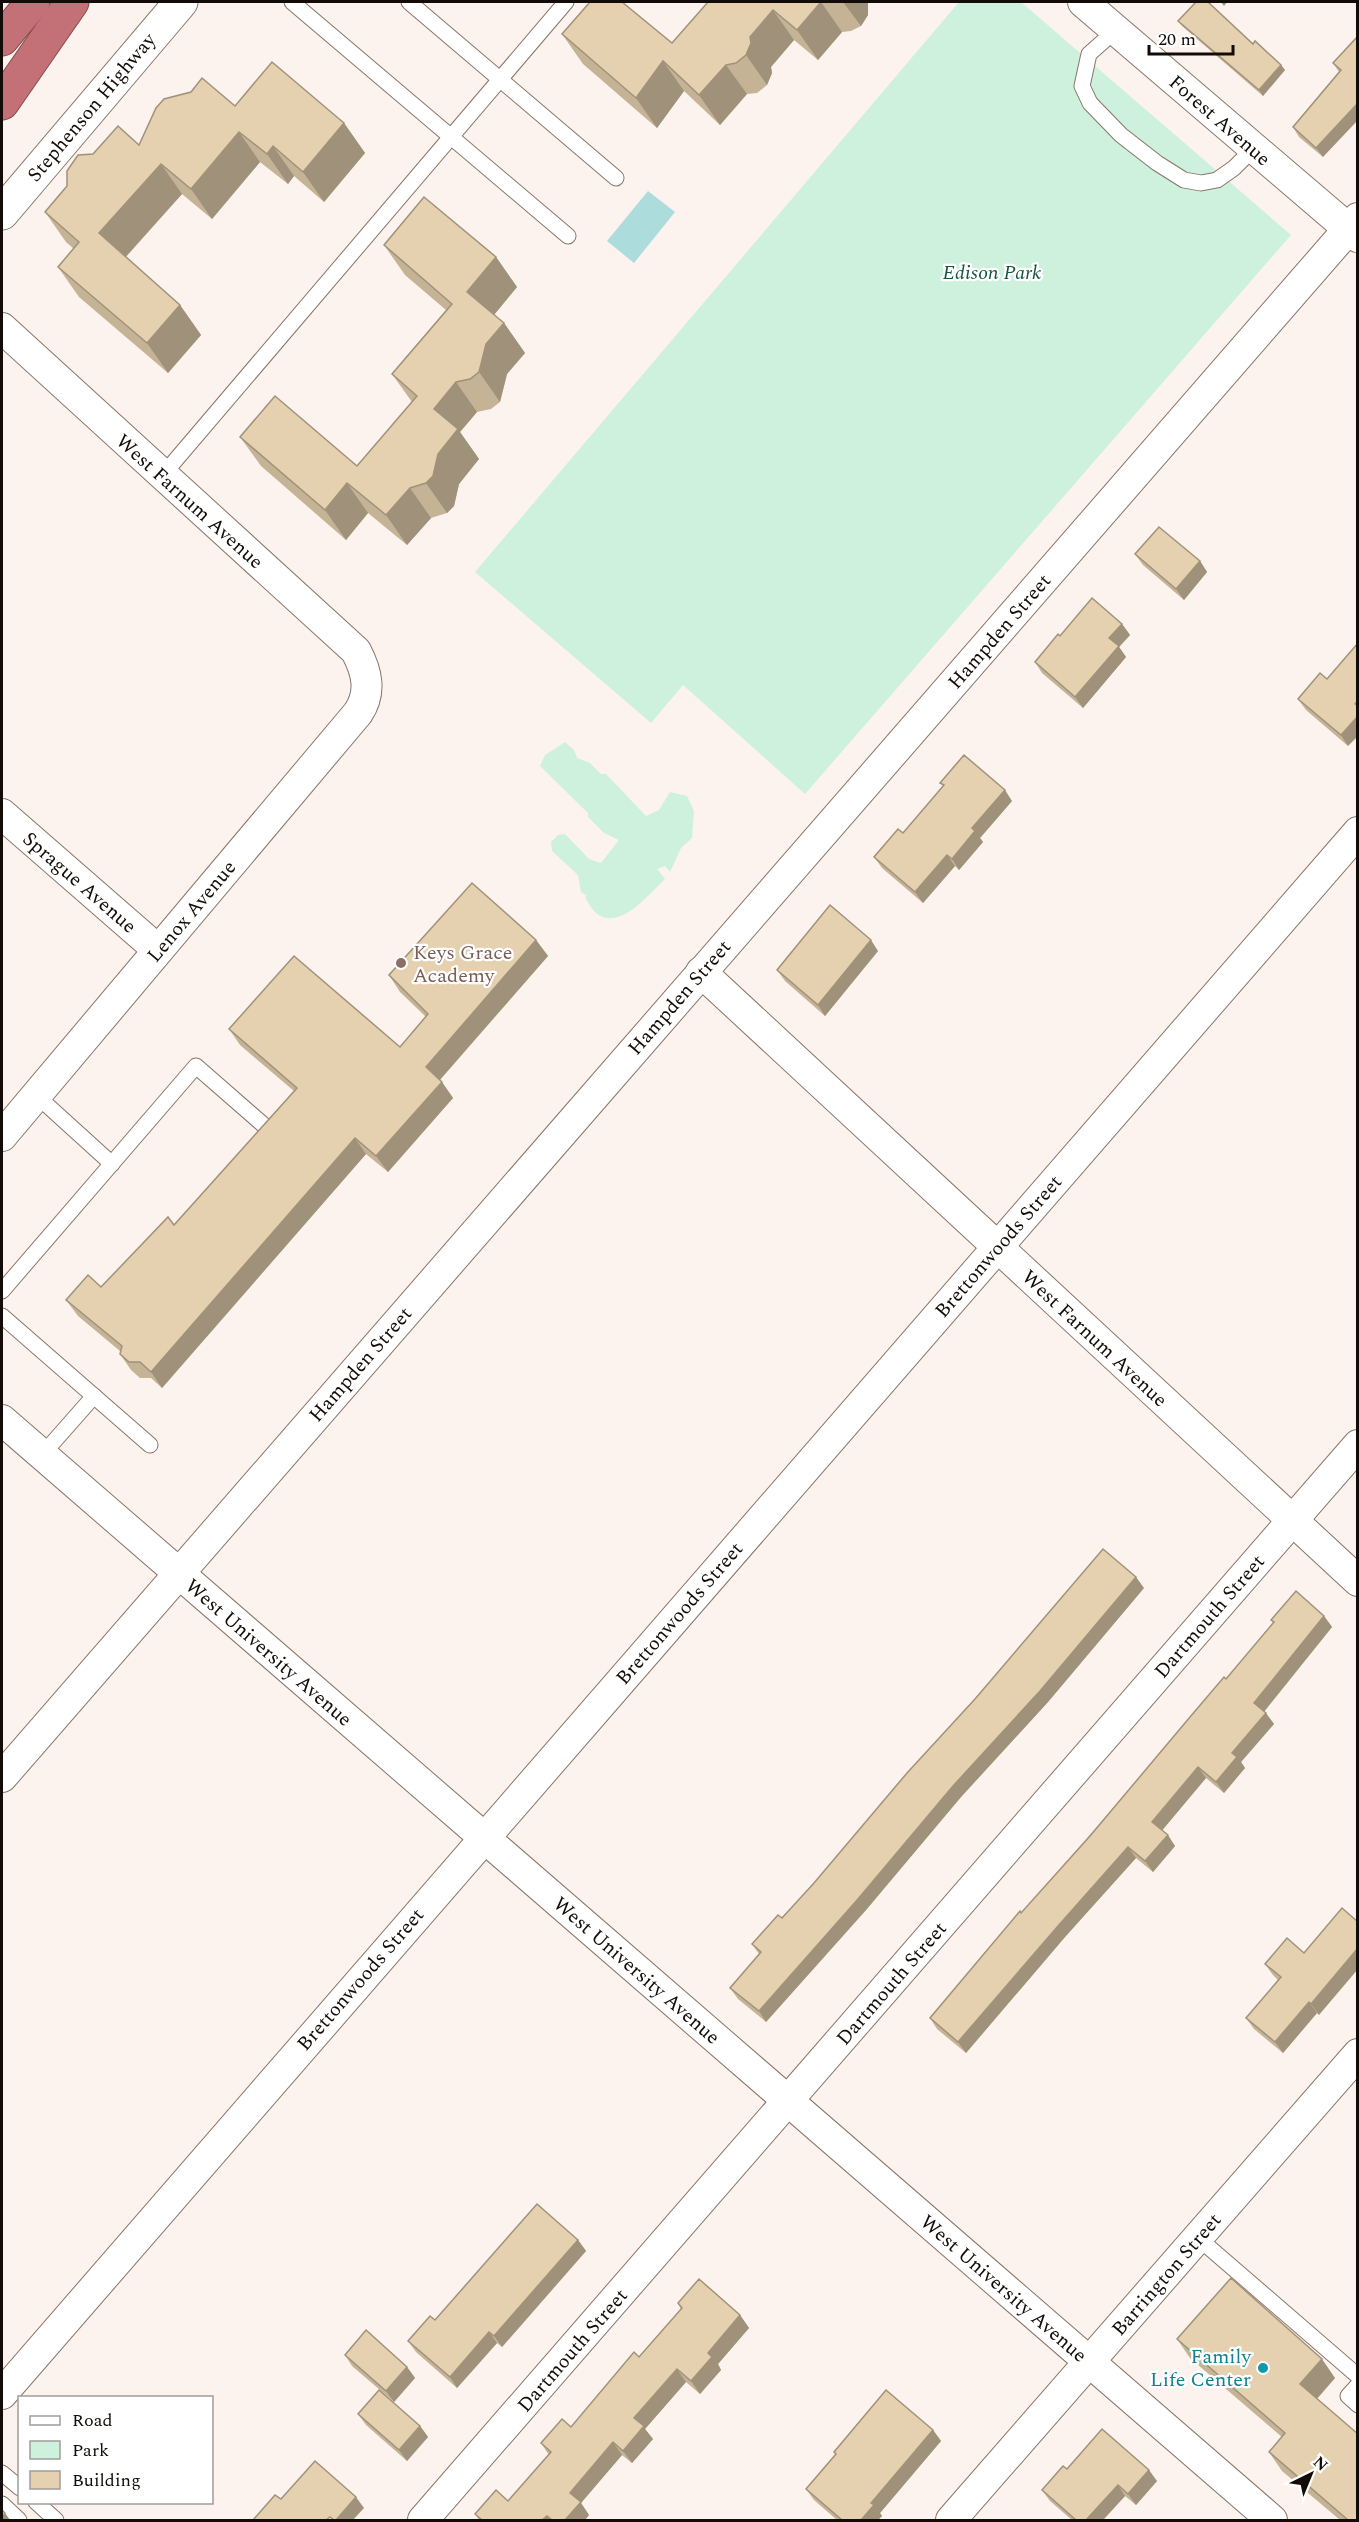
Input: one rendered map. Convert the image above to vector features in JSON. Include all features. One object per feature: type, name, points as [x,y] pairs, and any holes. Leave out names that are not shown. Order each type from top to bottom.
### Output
[{"type":"highway","points":[[2,39],[33,2]]},
{"type":"highway","points":[[2,103],[72,2]]},
{"type":"main road","name":"Stephenson Highway","points":[[2,213],[181,2]]},
{"type":"street","name":"Forest Avenue","points":[[1083,2],[1254,148],[1354,228]]},
{"type":"street","name":"Hampden Street","points":[[2,1777],[701,972],[1354,228]]},
{"type":"street","name":"West Farnum Avenue","points":[[2,328],[356,651],[366,671],[367,680]]},
{"type":"street","name":"Lenox Avenue","points":[[2,1136],[358,713],[367,693],[367,680]]},
{"type":"street","name":"Sprague Avenue","points":[[2,814],[158,950]]},
{"type":"street","name":"Brettonwoods Street","points":[[2,2394],[483,1837],[1358,832]]},
{"type":"street","name":"West Farnum Avenue","points":[[701,972],[1358,1581]]},
{"type":"street","name":"West University Avenue","points":[[2,1420],[1272,2520]]},
{"type":"street","name":"Dartmouth Street","points":[[423,2520],[1358,1445]]},
{"type":"street","name":"Barrington Street","points":[[951,2520],[1358,2054]]},
{"type":"lane","points":[[292,2],[568,236]]},
{"type":"lane","points":[[410,2],[615,178]]},
{"type":"lane","points":[[162,476],[566,2]]},
{"type":"lane","points":[[1116,30],[1089,54],[1082,86],[1090,103],[1121,135],[1157,163],[1184,180],[1201,183],[1217,180],[1234,168],[1254,148]]},
{"type":"lane","points":[[2,1291],[196,1066],[267,1128]]},
{"type":"lane","points":[[36,1095],[112,1164]]},
{"type":"lane","points":[[2,1316],[150,1445]]},
{"type":"lane","points":[[42,1455],[94,1396]]},
{"type":"lane","points":[[1197,2237],[1358,2376]]},
{"type":"lane","points":[[1358,2385],[1348,2396],[1358,2405]]},
{"type":"lane","points":[[2,2496],[11,2481]]},
{"type":"lane","points":[[2,2504],[19,2520]]},
{"type":"lane","points":[[38,2504],[57,2520]]},
{"type":"green space","name":"Edison Park","points":[[959,2],[1021,2],[1291,235],[805,794],[683,685],[651,723],[475,572]]},
{"type":"green space","points":[[565,742],[574,750],[577,758],[590,763],[601,774],[606,774],[646,816],[659,810],[670,792],[687,796],[694,811],[692,838],[681,848],[670,872],[665,866],[657,869],[665,879],[633,909],[614,918],[604,917],[595,912],[585,897],[587,896],[581,892],[578,875],[552,851],[551,842],[558,835],[565,834],[589,859],[601,863],[619,840],[604,833],[588,817],[588,813],[540,766],[545,755]]},
{"type":"water","points":[[648,191],[675,212],[634,263],[607,241]]},
{"type":"building","points":[[590,2],[622,2],[672,43],[708,2],[821,2],[797,30],[773,10],[750,37],[751,43],[746,55],[736,63],[726,65],[699,95],[663,61],[636,98],[562,34]]},
{"type":"building","points":[[1196,2],[1208,2],[1253,44],[1255,41],[1281,65],[1259,90],[1178,21]]},
{"type":"building","points":[[1358,36],[1358,103],[1316,148],[1293,127],[1341,70],[1333,63]]},
{"type":"building","points":[[272,62],[344,123],[303,172],[273,146],[267,154],[239,132],[191,189],[161,164],[99,233],[180,305],[147,343],[58,267],[79,242],[45,212],[67,186],[67,171],[78,155],[93,154],[118,126],[139,145],[156,108],[164,99],[191,92],[202,78],[235,106]]},
{"type":"building","points":[[424,197],[496,257],[467,292],[504,323],[486,344],[479,372],[470,379],[456,382],[434,409],[458,429],[438,454],[433,476],[426,483],[410,488],[386,515],[347,483],[325,510],[240,437],[275,396],[357,466],[417,396],[392,374],[452,304],[384,245]]},
{"type":"building","points":[[1159,527],[1200,561],[1176,589],[1135,554]]},
{"type":"building","points":[[1092,598],[1122,624],[1109,638],[1119,646],[1075,697],[1035,662]]},
{"type":"building","points":[[1358,643],[1358,701],[1355,704],[1358,706],[1358,716],[1341,735],[1298,699],[1320,673],[1327,679]]},
{"type":"building","points":[[964,755],[1005,790],[972,828],[975,831],[952,859],[947,855],[915,892],[874,857],[898,829],[903,833],[944,785],[940,783]]},
{"type":"building","points":[[472,883],[536,940],[426,1067],[442,1082],[376,1156],[355,1138],[151,1372],[140,1362],[129,1362],[120,1354],[122,1346],[66,1300],[88,1275],[101,1287],[168,1217],[174,1225],[297,1088],[229,1029],[294,956],[400,1047],[428,1014],[389,975]]},
{"type":"building","points":[[830,905],[871,940],[818,1005],[777,970]]},
{"type":"building","points":[[1103,1549],[1136,1577],[1040,1691],[953,1786],[858,1899],[759,2011],[730,1988],[761,1952],[752,1944],[778,1915],[782,1918],[814,1883]]},
{"type":"building","points":[[1296,1591],[1324,1616],[1254,1703],[1266,1713],[1232,1753],[1237,1757],[1216,1782],[1198,1767],[1152,1822],[1168,1835],[1145,1861],[1128,1847],[958,2042],[930,2018],[1020,1911],[1021,1913],[1090,1836],[1224,1677],[1226,1679],[1274,1622],[1271,1620]]},
{"type":"building","points":[[1342,1908],[1358,1922],[1358,1948],[1311,2004],[1309,2002],[1275,2042],[1246,2018],[1281,1977],[1265,1964],[1287,1938],[1304,1953]]},
{"type":"building","points":[[537,2204],[578,2240],[494,2336],[489,2332],[450,2377],[408,2341],[430,2316],[435,2320]]},
{"type":"building","points":[[1231,2278],[1322,2359],[1300,2384],[1358,2434],[1358,2520],[1348,2520],[1269,2452],[1285,2433],[1177,2339]]},
{"type":"building","points":[[699,2279],[740,2315],[708,2353],[712,2357],[691,2381],[677,2369],[634,2418],[644,2426],[623,2451],[613,2442],[570,2493],[581,2502],[565,2520],[552,2520],[547,2516],[542,2520],[482,2520],[475,2514],[496,2490],[508,2501],[551,2452],[541,2443],[562,2419],[571,2427],[634,2352],[639,2357],[682,2308],[678,2303]]},
{"type":"building","points":[[366,2330],[407,2367],[386,2391],[345,2355]]},
{"type":"building","points":[[379,2390],[420,2426],[399,2450],[358,2414]]},
{"type":"building","points":[[886,2390],[933,2430],[871,2503],[874,2505],[861,2520],[842,2520],[806,2489]]},
{"type":"building","points":[[1102,2429],[1149,2470],[1128,2494],[1118,2485],[1086,2520],[1076,2520],[1042,2490],[1063,2466],[1067,2469]]},
{"type":"building","points":[[315,2461],[356,2497],[336,2520],[330,2517],[326,2520],[253,2520],[275,2495],[281,2499]]},
{"type":"place","name":"Keys Grace Academy","points":[[401,963]]},
{"type":"place","name":"Family Life Center","points":[[1263,2368]]}]
